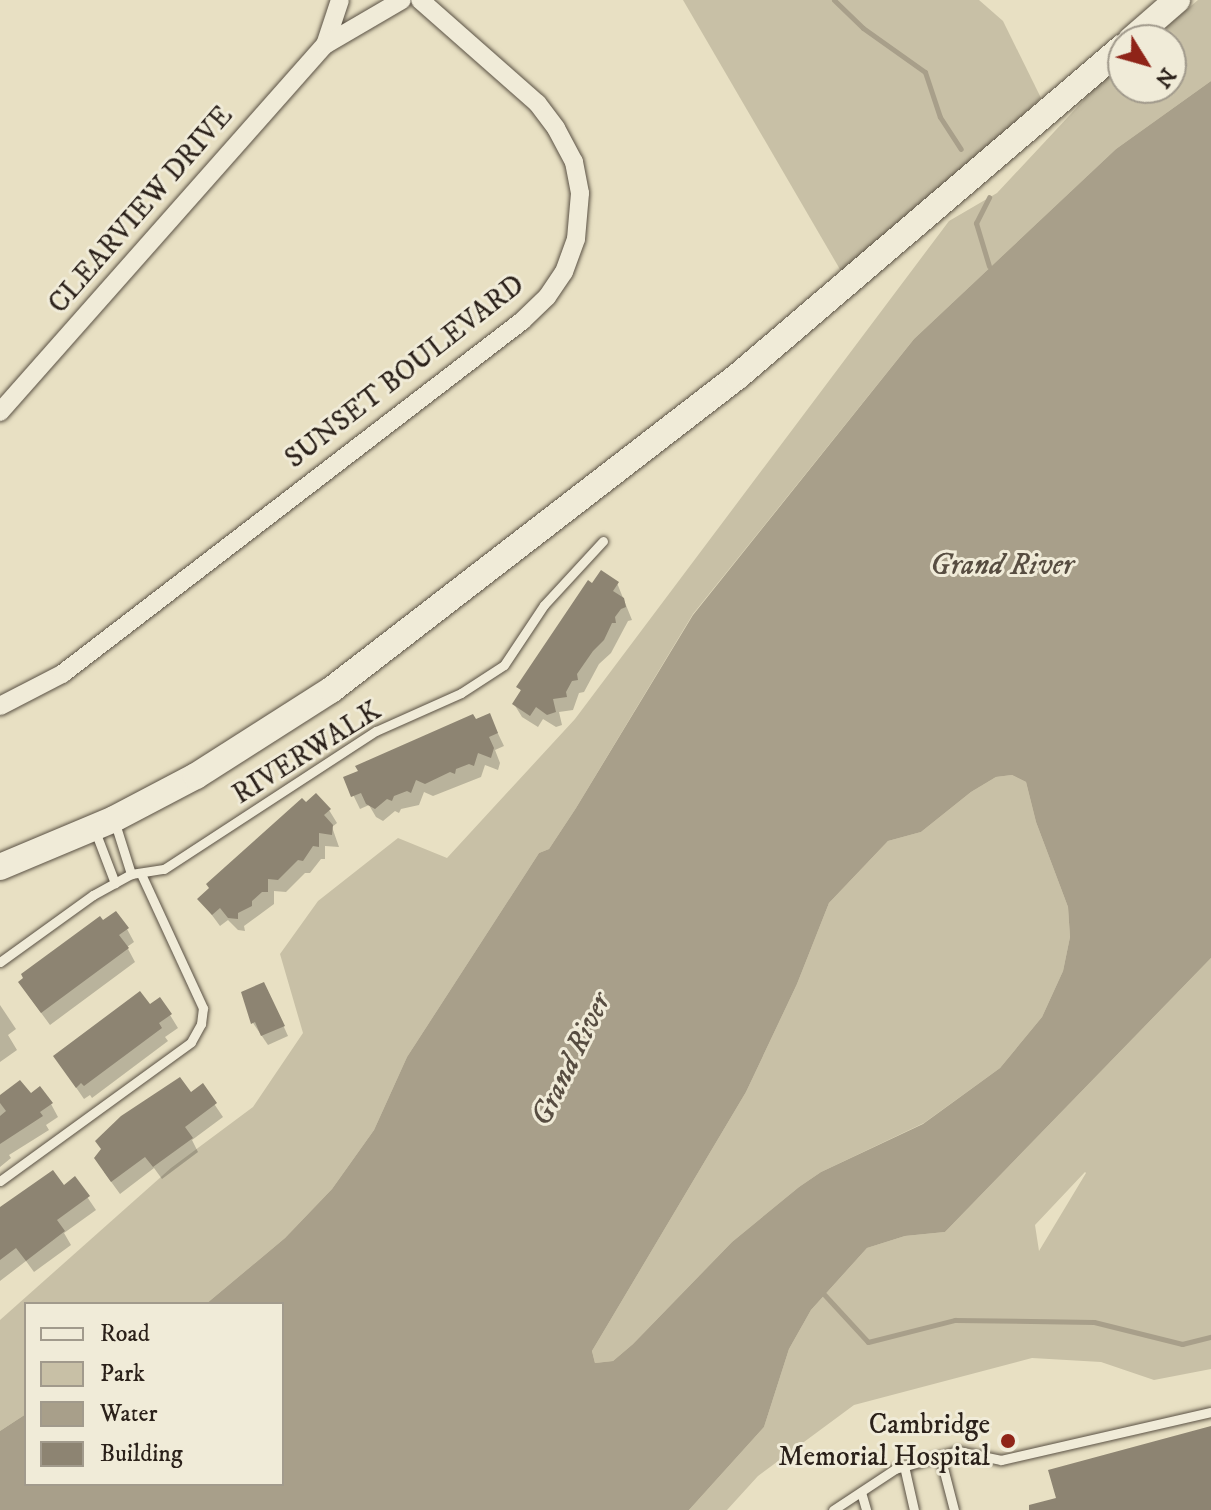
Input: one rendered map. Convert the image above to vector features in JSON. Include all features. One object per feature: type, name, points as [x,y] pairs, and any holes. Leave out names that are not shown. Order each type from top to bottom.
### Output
[{"type":"main road","points":[[1149,24],[1177,0]]},
{"type":"main road","points":[[0,867],[104,824],[196,776],[344,680],[738,376],[1107,61]]},
{"type":"street","name":"CLEARVIEW DRIVE","points":[[325,45],[340,0]]},
{"type":"street","name":"CLEARVIEW DRIVE","points":[[0,412],[325,45],[402,0]]},
{"type":"street","name":"SUNSET BOULEVARD","points":[[0,706],[62,674],[510,331],[547,297],[564,272],[580,217],[580,193],[574,162],[537,103],[420,0]]},
{"type":"lane","name":"RIVERWALK","points":[[0,962],[115,883],[136,874],[164,869],[376,731],[461,693],[504,665],[544,605],[603,541]]},
{"type":"lane","points":[[0,1181],[191,1042],[201,1024],[203,1008],[136,874],[104,824]]},
{"type":"lane","points":[[104,824],[115,883]]},
{"type":"lane","points":[[833,1510],[904,1466],[958,1451],[1001,1460],[1211,1412]]},
{"type":"lane","points":[[940,1456],[954,1510]]},
{"type":"lane","points":[[904,1466],[914,1510]]},
{"type":"lane","points":[[861,1492],[866,1510]]},
{"type":"green space","points":[[683,0],[979,0],[1003,21],[1041,98],[845,278]]},
{"type":"green space","points":[[1198,0],[1211,0],[1211,81],[1187,98],[1187,24],[1170,24]]},
{"type":"green space","points":[[1107,78],[1107,104],[1179,104],[1116,149],[914,339],[693,614],[576,808],[549,849],[539,853],[407,1057],[374,1130],[332,1189],[285,1238],[208,1302],[24,1302],[24,1415],[0,1431],[0,1320],[171,1168],[253,1107],[303,1033],[280,954],[318,901],[398,838],[447,858],[575,719],[949,221],[997,193]]},
{"type":"green space","points":[[1012,775],[1026,782],[1036,822],[1068,907],[1070,937],[1063,971],[1042,1017],[1000,1068],[924,1123],[821,1172],[799,1187],[732,1242],[633,1344],[613,1361],[595,1363],[592,1351],[746,1092],[797,984],[829,903],[888,841],[921,832],[971,792],[996,777]]},
{"type":"green space","points":[[1211,958],[1211,1369],[1154,1380],[1101,1362],[1032,1358],[854,1405],[758,1476],[727,1510],[689,1510],[764,1427],[789,1349],[811,1310],[867,1248],[905,1236],[945,1232]],"holes":[[[1086,1173],[1039,1251],[1035,1225]]]},
{"type":"water","name":"Grand River","points":[[1211,81],[1211,958],[945,1232],[905,1236],[867,1248],[811,1310],[789,1349],[764,1427],[689,1510],[0,1510],[0,1431],[24,1415],[24,1486],[284,1486],[284,1302],[208,1302],[285,1238],[332,1189],[374,1130],[407,1057],[539,853],[549,849],[576,808],[693,615],[914,339],[1116,149],[1179,104],[1187,104],[1187,98]],"holes":[[[1012,775],[1026,782],[1036,822],[1068,907],[1070,937],[1063,971],[1042,1017],[1000,1068],[923,1124],[821,1172],[799,1187],[732,1242],[633,1344],[613,1361],[595,1363],[592,1351],[746,1092],[797,984],[829,903],[888,841],[921,832],[971,792],[996,777]]]},
{"type":"building","points":[[601,570],[619,582],[613,591],[624,598],[626,607],[615,617],[616,623],[612,623],[604,640],[577,674],[578,680],[572,681],[566,692],[567,697],[553,699],[556,712],[547,715],[536,707],[530,716],[512,704],[521,690],[516,687],[588,580],[592,583]]},
{"type":"building","points":[[490,713],[498,733],[489,737],[494,748],[491,758],[478,753],[474,766],[469,764],[456,769],[455,774],[450,772],[425,784],[416,780],[411,793],[407,791],[394,796],[392,801],[387,799],[375,809],[366,804],[361,793],[351,797],[343,777],[358,771],[355,766],[473,714],[476,719]]},
{"type":"building","points":[[316,793],[331,809],[324,815],[333,825],[332,835],[319,833],[319,847],[313,846],[303,861],[298,860],[278,880],[268,879],[268,892],[262,892],[252,901],[252,906],[238,913],[238,919],[228,918],[220,908],[212,915],[197,899],[209,888],[206,884],[302,798],[306,802]]},
{"type":"building","points":[[116,911],[129,928],[119,935],[129,948],[41,1013],[18,982],[23,978],[21,974],[100,916],[103,920]]},
{"type":"building","points":[[264,982],[285,1026],[261,1036],[255,1022],[251,1024],[241,992]]},
{"type":"building","points":[[140,991],[150,1004],[160,997],[172,1014],[159,1023],[162,1028],[84,1086],[81,1083],[76,1088],[53,1056]]},
{"type":"building","points":[[180,1077],[191,1092],[203,1083],[217,1103],[185,1127],[193,1138],[153,1167],[145,1157],[111,1182],[94,1158],[101,1149],[95,1141],[121,1116]]},
{"type":"building","points":[[20,1080],[31,1093],[40,1086],[53,1103],[40,1112],[43,1116],[0,1144],[0,1116],[6,1111],[0,1103],[0,1095]]},
{"type":"building","points":[[53,1170],[64,1185],[75,1176],[90,1196],[57,1220],[65,1231],[26,1261],[16,1248],[0,1260],[0,1207]]},
{"type":"building","points":[[1211,1426],[1211,1510],[1029,1510],[1029,1505],[1056,1498],[1048,1470]]},
{"type":"waterway","points":[[834,0],[863,28],[925,72],[940,117],[961,149]]},
{"type":"waterway","points":[[989,197],[976,223],[989,266]]},
{"type":"waterway","points":[[821,1291],[868,1342],[955,1320],[1094,1322],[1182,1344],[1211,1337]]},
{"type":"place","name":"Cambridge Memorial Hospital","points":[[1008,1441]]}]
